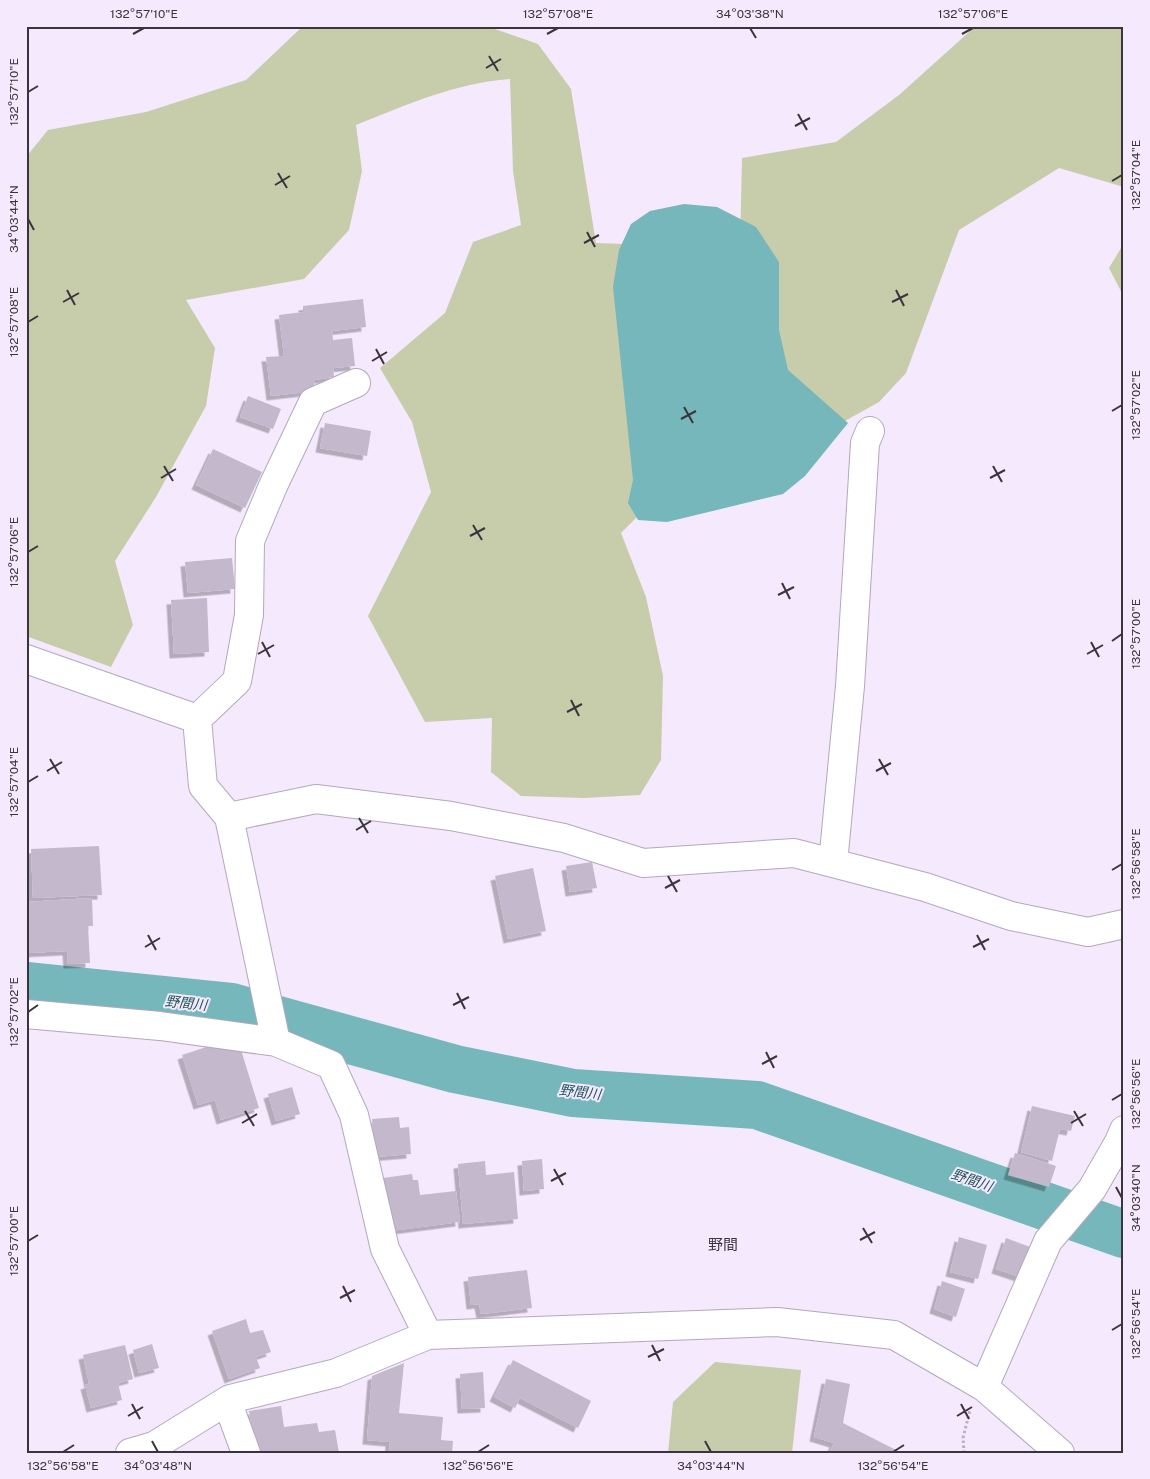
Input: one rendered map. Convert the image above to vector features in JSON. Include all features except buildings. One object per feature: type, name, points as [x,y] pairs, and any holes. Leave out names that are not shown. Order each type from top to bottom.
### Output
[{"type":"street","points":[[196,719],[237,681],[249,615],[250,541],[273,486],[313,402],[356,383]]},
{"type":"street","points":[[833,863],[850,686],[865,443],[870,431]]},
{"type":"street","points":[[26,659],[196,719]]},
{"type":"street","points":[[196,719],[203,786],[229,817],[276,1042]]},
{"type":"street","points":[[229,817],[316,799],[452,816],[564,838],[644,863],[794,853],[925,887],[1011,916],[1088,932],[1124,924]]},
{"type":"street","points":[[26,1014],[160,1026],[276,1042],[332,1065],[354,1115],[385,1248],[428,1335]]},
{"type":"street","points":[[984,1387],[1048,1241],[1092,1189],[1124,1130]]},
{"type":"street","points":[[130,1453],[154,1446],[227,1401],[336,1373],[428,1335],[777,1322],[894,1335],[984,1387],[1060,1453]]},
{"type":"street","points":[[227,1401],[246,1453]]},
{"type":"path","points":[[964,1453],[963,1438],[971,1403],[984,1387]]},
{"type":"shaded area","points":[[303,26],[486,26],[538,44],[571,89],[596,243],[740,248],[742,158],[836,142],[899,95],[969,32],[972,26],[1124,26],[1124,187],[1059,168],[959,230],[906,373],[879,402],[809,441],[673,481],[621,533],[646,597],[663,676],[661,760],[640,795],[584,798],[521,796],[491,772],[492,718],[425,722],[368,616],[431,492],[412,422],[380,368],[445,313],[473,242],[521,225],[513,171],[510,79],[490,81],[450,90],[356,125],[362,171],[349,230],[304,279],[186,300],[215,348],[206,406],[156,497],[115,561],[133,625],[111,667],[26,636],[26,157],[48,130],[146,112],[246,80]]},
{"type":"shaded area","points":[[684,204],[717,207],[756,227],[779,262],[779,330],[788,370],[848,423],[805,476],[783,494],[667,522],[638,520],[628,503],[633,480],[613,287],[619,250],[631,224],[650,211]]},
{"type":"shaded area","points":[[1124,243],[1124,297],[1109,268]]},
{"type":"shaded area","points":[[715,1362],[801,1370],[792,1453],[668,1453],[673,1402]]},
{"type":"waterway","name":"野間川","points":[[26,986],[231,1007],[455,1069],[573,1093],[757,1105],[1124,1234]]},
{"type":"district","name":"野間","points":[[723,1245]]}]
